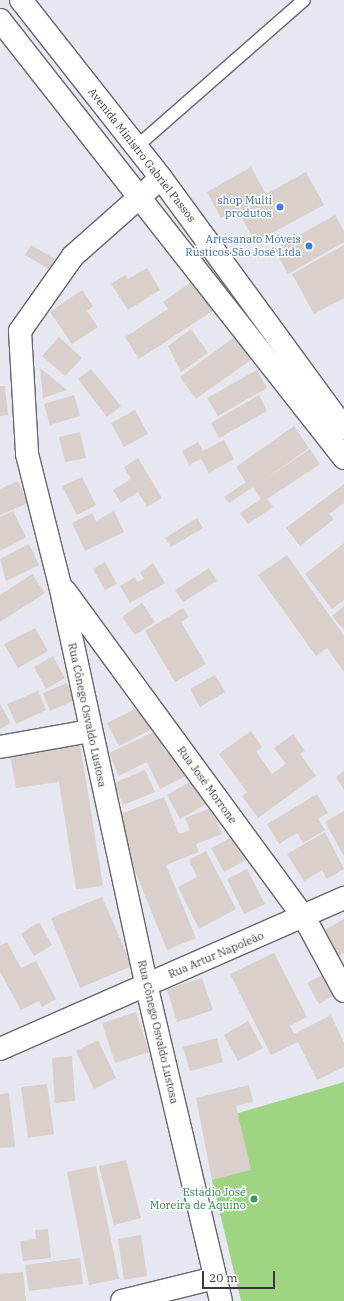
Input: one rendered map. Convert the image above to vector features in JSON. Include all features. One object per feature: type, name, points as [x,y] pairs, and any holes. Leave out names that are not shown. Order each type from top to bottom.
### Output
[{"type":"street","name":"Avenida Ministro Gabriel Passos","points":[[21,0],[161,178],[344,428]]},
{"type":"street","points":[[0,20],[136,198],[344,458]]},
{"type":"street","name":"Rua Cônego Osvaldo Lustosa","points":[[161,178],[136,198],[73,256],[20,331],[27,454],[60,585],[90,731],[146,984],[221,1301]]},
{"type":"street","name":"Rua José Morrone","points":[[60,585],[304,917],[344,991]]},
{"type":"street","points":[[2,744],[90,731]]},
{"type":"street","name":"Rua Artur Napoleão","points":[[0,1049],[146,984],[304,917],[344,898]]},
{"type":"street","points":[[122,1301],[215,1278]]},
{"type":"lane","points":[[136,147],[304,0]]},
{"type":"green space","points":[[344,1082],[344,1301],[241,1301],[212,1180],[235,1114]]},
{"type":"building","name":"shop Multi produtos","points":[[251,167],[266,194],[306,172],[324,205],[255,242],[237,209],[221,218],[207,192]]},
{"type":"building","name":"Artesanato Móveis Rústicos São José Ltda","points":[[335,215],[344,231],[344,242],[288,274],[274,249]]},
{"type":"building","points":[[31,245],[55,259],[49,269],[25,255]]},
{"type":"building","points":[[344,245],[344,298],[314,314],[292,274]]},
{"type":"building","points":[[147,268],[160,290],[128,310],[111,284],[125,275],[128,279]]},
{"type":"building","points":[[194,280],[214,310],[139,359],[125,337],[168,309],[163,302]]},
{"type":"building","points":[[82,290],[93,306],[87,311],[98,327],[72,344],[50,312]]},
{"type":"building","points":[[191,329],[208,353],[181,372],[168,346]]},
{"type":"building","points":[[236,336],[252,359],[196,399],[180,377]]},
{"type":"building","points":[[59,337],[82,358],[65,376],[42,356]]},
{"type":"building","points":[[40,368],[67,390],[43,398]]},
{"type":"building","points":[[91,369],[121,406],[107,417],[78,379]]},
{"type":"building","points":[[257,370],[267,388],[218,416],[207,398]]},
{"type":"building","points":[[0,386],[5,386],[8,415],[0,416]]},
{"type":"building","points":[[74,395],[80,416],[50,425],[44,404]]},
{"type":"building","points":[[259,395],[267,411],[219,438],[211,423]]},
{"type":"building","points":[[135,410],[148,434],[124,447],[111,423]]},
{"type":"building","points":[[294,426],[309,448],[263,481],[310,449],[320,464],[267,499],[273,507],[248,524],[240,513],[261,499],[253,487],[229,503],[224,497],[246,482],[236,467]]},
{"type":"building","points":[[80,432],[86,458],[65,462],[59,437]]},
{"type":"building","points":[[224,440],[234,459],[209,473],[201,459],[189,465],[182,451],[198,442],[203,451]]},
{"type":"building","points":[[138,458],[162,498],[147,507],[138,492],[121,503],[113,490],[131,479],[124,467]]},
{"type":"building","points":[[82,477],[96,505],[77,515],[62,486]]},
{"type":"building","points":[[18,481],[28,503],[0,515],[0,489]]},
{"type":"building","points":[[344,484],[344,503],[329,514],[334,519],[300,546],[286,528]]},
{"type":"building","points":[[13,511],[26,537],[0,551],[0,517]]},
{"type":"building","points":[[114,511],[124,532],[85,551],[72,523],[92,513],[96,521]]},
{"type":"building","points":[[197,518],[203,528],[171,547],[165,538]]},
{"type":"building","points":[[344,543],[344,600],[332,609],[305,574]]},
{"type":"building","points":[[29,544],[39,565],[6,581],[0,559]]},
{"type":"building","points":[[287,555],[344,636],[344,672],[327,648],[316,656],[258,575]]},
{"type":"building","points":[[105,562],[117,584],[105,590],[93,569]]},
{"type":"building","points":[[153,563],[165,583],[130,603],[120,586],[135,577],[137,582],[144,579],[140,572]]},
{"type":"building","points":[[209,568],[217,581],[183,602],[175,590]]},
{"type":"building","points":[[32,574],[45,593],[0,622],[0,595]]},
{"type":"building","points":[[142,603],[155,622],[135,635],[122,617]]},
{"type":"building","points":[[344,606],[344,630],[332,616]]},
{"type":"building","points":[[183,608],[189,617],[181,622],[206,664],[175,682],[145,631]]},
{"type":"building","points":[[35,628],[48,651],[18,668],[4,644]]},
{"type":"building","points":[[53,656],[65,678],[46,689],[34,667]]},
{"type":"building","points":[[215,675],[225,692],[200,707],[190,689]]},
{"type":"building","points":[[67,683],[75,700],[50,711],[43,693]]},
{"type":"building","points":[[38,691],[46,710],[16,724],[7,704]]},
{"type":"building","points":[[0,704],[11,723],[0,729]]},
{"type":"building","points":[[145,704],[156,727],[119,746],[107,723]]},
{"type":"building","points":[[156,731],[166,753],[173,750],[186,776],[160,789],[147,762],[119,776],[109,753]]},
{"type":"building","points":[[251,731],[262,747],[256,751],[272,774],[286,764],[274,748],[293,734],[305,751],[300,754],[316,776],[258,818],[242,796],[247,792],[219,754]]},
{"type":"building","points":[[80,744],[103,886],[76,889],[59,782],[16,788],[10,754]]},
{"type":"building","points":[[145,770],[155,792],[123,805],[114,783]]},
{"type":"building","points":[[344,771],[344,790],[336,777]]},
{"type":"building","points":[[197,778],[210,802],[180,819],[167,795]]},
{"type":"building","points":[[317,794],[328,813],[318,819],[325,830],[303,843],[297,833],[279,844],[267,824]]},
{"type":"building","points":[[164,797],[179,834],[190,830],[185,818],[211,808],[222,834],[196,844],[199,852],[166,865],[196,938],[167,950],[113,817]]},
{"type":"building","points":[[344,811],[344,856],[325,822]]},
{"type":"building","points":[[325,832],[344,869],[327,879],[322,870],[304,881],[287,854]]},
{"type":"building","points":[[240,833],[253,856],[224,872],[211,848]]},
{"type":"building","points":[[206,851],[236,909],[199,929],[178,887],[197,877],[189,860]]},
{"type":"building","points":[[247,869],[265,904],[244,914],[227,879]]},
{"type":"building","points":[[102,897],[132,966],[80,988],[51,918]]},
{"type":"building","points":[[344,919],[344,953],[335,958],[321,932]]},
{"type":"building","points":[[39,922],[52,945],[34,956],[21,934]]},
{"type":"building","points":[[7,942],[21,968],[36,961],[56,999],[42,1007],[39,1001],[21,1010],[0,972],[0,946]]},
{"type":"building","points":[[274,953],[307,1017],[290,1026],[294,1034],[331,1015],[344,1043],[344,1067],[317,1080],[298,1042],[271,1055],[230,974]]},
{"type":"building","points":[[322,975],[333,996],[319,1004],[307,983]]},
{"type":"building","points":[[202,978],[213,1010],[177,1022],[167,989]]},
{"type":"building","points":[[136,1012],[149,1052],[115,1063],[102,1023]]},
{"type":"building","points":[[248,1021],[263,1048],[238,1061],[224,1035]]},
{"type":"building","points":[[217,1038],[223,1062],[190,1071],[183,1047]]},
{"type":"building","points":[[98,1040],[116,1078],[94,1089],[76,1051]]},
{"type":"building","points":[[72,1056],[75,1101],[55,1103],[52,1058]]},
{"type":"building","points":[[47,1084],[54,1134],[28,1138],[21,1087]]},
{"type":"building","points":[[249,1085],[253,1102],[236,1106],[251,1170],[212,1180],[196,1098]]},
{"type":"building","points":[[9,1093],[15,1147],[0,1148],[0,1094]]},
{"type":"building","points":[[126,1160],[141,1218],[114,1225],[99,1166]]},
{"type":"building","points":[[96,1166],[119,1279],[89,1285],[67,1172]]},
{"type":"building","points":[[48,1229],[51,1258],[23,1261],[20,1241],[36,1239],[35,1230]]},
{"type":"building","points":[[141,1235],[147,1276],[124,1280],[118,1239]]},
{"type":"building","points":[[80,1258],[83,1284],[29,1291],[25,1265]]},
{"type":"building","points":[[23,1272],[26,1301],[0,1301],[0,1274]]},
{"type":"place","name":"shop Multi produtos","points":[[280,207]]},
{"type":"place","name":"Artesanato Móveis Rústicos São José Ltda","points":[[309,246]]},
{"type":"place","name":"Estádio José Moreira de Aquino","points":[[254,1199]]}]
